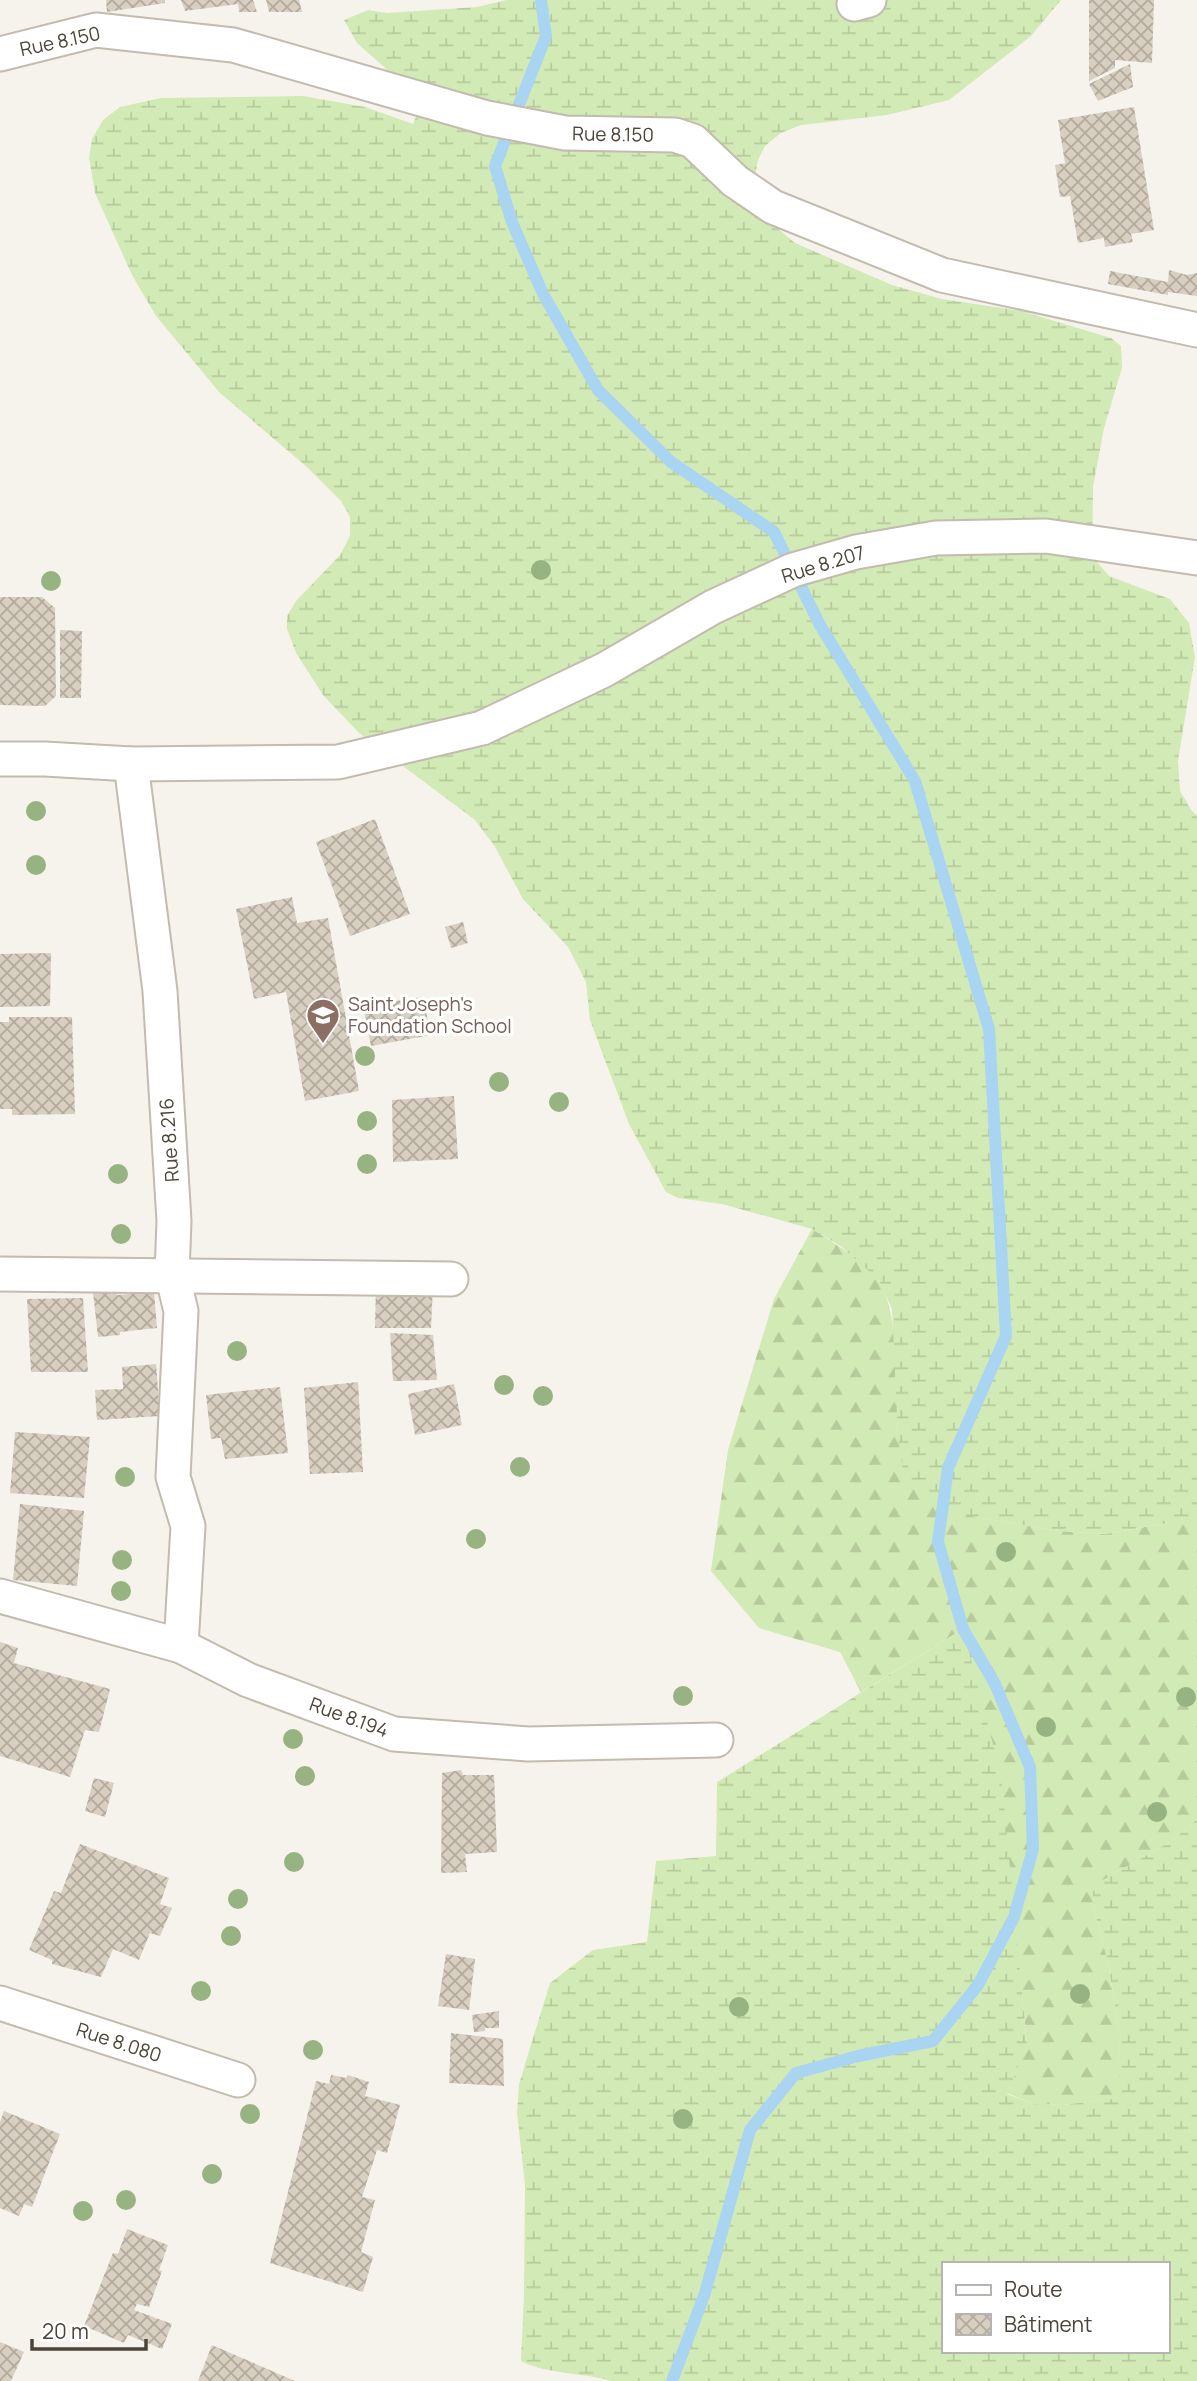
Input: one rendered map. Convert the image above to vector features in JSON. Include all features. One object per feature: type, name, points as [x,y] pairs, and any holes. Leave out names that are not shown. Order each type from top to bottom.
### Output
[{"type":"street","name":"Rue 8.150","points":[[0,54],[96,30],[233,46],[487,118],[565,134],[675,135],[693,141],[735,181],[773,207],[942,275],[1197,330]]},
{"type":"street","name":"Rue 8.207","points":[[131,764],[338,762],[482,728],[604,670],[713,607],[793,570],[856,552],[936,538],[1046,536],[1197,558]]},
{"type":"street","points":[[0,759],[131,764]]},
{"type":"street","name":"Rue 8.216","points":[[131,764],[160,991],[174,1220],[172,1274],[181,1311],[173,1477],[188,1527],[181,1646]]},
{"type":"street","points":[[0,1274],[451,1279]]},
{"type":"street","name":"Rue 8.194","points":[[0,1596],[181,1646],[248,1680],[394,1734],[528,1744],[716,1740]]},
{"type":"street","name":"Rue 8.080","points":[[0,2003],[239,2080]]},
{"type":"green space","points":[[507,0],[1061,0],[1031,36],[949,100],[887,115],[801,125],[781,133],[765,146],[758,160],[752,193],[756,210],[795,243],[892,285],[942,299],[1021,311],[1111,338],[1121,346],[1122,368],[1104,428],[1093,487],[1092,556],[1109,576],[1170,599],[1189,623],[1195,657],[1178,761],[1180,791],[1197,815],[1197,1523],[1168,1523],[1105,1534],[1060,1531],[975,1517],[945,1507],[916,1491],[903,1470],[898,1437],[892,1309],[879,1280],[842,1247],[812,1229],[722,1204],[678,1198],[666,1192],[629,1124],[590,1020],[586,982],[568,947],[523,899],[495,847],[475,820],[359,733],[323,695],[296,653],[287,629],[287,616],[296,601],[340,555],[350,536],[350,517],[341,501],[307,467],[220,393],[156,316],[132,275],[95,193],[89,158],[92,139],[103,120],[120,107],[161,98],[303,96],[365,107],[413,124],[419,109],[411,91],[357,43],[344,20],[368,10],[387,13],[477,7]]},
{"type":"green space","points":[[812,1229],[859,1260],[880,1282],[891,1315],[894,1335],[898,1437],[975,1517],[1060,1531],[1105,1534],[1168,1523],[1197,1523],[1197,1819],[1173,1840],[1100,1882],[1093,1905],[1108,1962],[1119,2031],[1121,2098],[1062,2105],[1034,2104],[1007,2093],[1027,2043],[1014,1917],[963,1629],[861,1692],[840,1652],[759,1628],[711,1571],[728,1450],[774,1299]]},
{"type":"green space","points":[[963,1629],[1001,1775],[1027,2044],[1007,2094],[1034,2104],[1062,2105],[1120,2098],[1119,2031],[1108,1962],[1093,1905],[1093,1892],[1100,1882],[1173,1840],[1197,1819],[1197,2381],[611,2381],[543,2369],[521,2361],[525,2185],[517,2113],[519,2084],[550,1983],[593,1950],[647,1942],[656,1861],[716,1856],[717,1782]]},
{"type":"building","points":[[106,0],[165,0],[165,3],[107,12]]},
{"type":"building","points":[[181,0],[253,0],[257,12],[239,12],[238,4],[185,11]]},
{"type":"building","points":[[266,0],[299,0],[302,12],[269,12]]},
{"type":"building","points":[[1089,0],[1154,0],[1152,63],[1115,60],[1115,68],[1089,81]]},
{"type":"building","points":[[1130,64],[1133,87],[1098,101],[1089,84]]},
{"type":"building","points":[[1134,107],[1154,230],[1131,234],[1133,242],[1105,247],[1104,238],[1078,243],[1070,196],[1060,197],[1055,165],[1065,163],[1058,120]]},
{"type":"building","points":[[1169,270],[1187,275],[1197,273],[1197,296],[1168,292],[1168,295],[1108,284],[1110,271],[1168,282]]},
{"type":"building","points":[[0,597],[42,597],[55,608],[56,696],[45,706],[0,705]]},
{"type":"building","points":[[60,630],[82,631],[81,698],[60,698]]},
{"type":"building","points":[[375,819],[410,914],[350,936],[316,842]]},
{"type":"building","name":"Saint Joseph's Foundation School","points":[[292,897],[297,923],[328,918],[359,1091],[305,1101],[286,992],[254,999],[236,909]]},
{"type":"building","points":[[463,922],[468,943],[451,948],[445,927]]},
{"type":"building","points":[[51,953],[50,1006],[0,1007],[0,954]]},
{"type":"building","points":[[423,997],[431,1035],[371,1046],[363,1006]]},
{"type":"building","points":[[9,1017],[72,1017],[75,1114],[12,1115],[12,1109],[0,1109],[0,1022],[9,1022]]},
{"type":"building","points":[[454,1096],[458,1159],[393,1162],[392,1100]]},
{"type":"building","points":[[376,1285],[433,1286],[431,1328],[375,1328]]},
{"type":"building","points":[[117,1290],[117,1295],[154,1292],[157,1328],[98,1337],[93,1292]]},
{"type":"building","points":[[83,1298],[88,1372],[31,1372],[27,1299]]},
{"type":"building","points":[[390,1333],[433,1335],[437,1380],[393,1381]]},
{"type":"building","points":[[156,1364],[160,1416],[97,1420],[95,1390],[123,1389],[122,1367]]},
{"type":"building","points":[[358,1382],[363,1472],[310,1474],[304,1388]]},
{"type":"building","points":[[454,1384],[462,1425],[415,1435],[408,1394]]},
{"type":"building","points":[[280,1387],[288,1453],[225,1459],[221,1438],[211,1439],[206,1395]]},
{"type":"building","points":[[15,1432],[90,1437],[84,1498],[10,1493]]},
{"type":"building","points":[[20,1504],[84,1511],[77,1586],[13,1580]]},
{"type":"building","points":[[0,1642],[18,1648],[14,1663],[110,1689],[99,1732],[85,1730],[70,1777],[0,1756]]},
{"type":"building","points":[[461,1770],[463,1775],[494,1775],[497,1852],[465,1854],[467,1872],[441,1873],[442,1773]]},
{"type":"building","points":[[94,1778],[114,1783],[105,1817],[85,1811]]},
{"type":"building","points":[[80,1844],[169,1878],[160,1904],[172,1908],[160,1936],[150,1933],[139,1960],[113,1949],[101,1977],[52,1964],[52,1960],[29,1950],[54,1891],[61,1893]]},
{"type":"building","points":[[446,1954],[475,1959],[469,2010],[438,2006]]},
{"type":"building","points":[[499,2011],[499,2028],[485,2028],[485,2031],[474,2032],[472,2015]]},
{"type":"building","points":[[451,2033],[503,2039],[504,2086],[449,2083]]},
{"type":"building","points":[[331,2075],[346,2078],[348,2075],[369,2082],[365,2096],[400,2105],[387,2153],[377,2150],[362,2197],[375,2200],[361,2252],[373,2257],[363,2292],[270,2263],[316,2081],[329,2084]]},
{"type":"building","points":[[4,2111],[60,2134],[32,2207],[24,2204],[19,2216],[0,2208],[0,2122]]},
{"type":"building","points":[[127,2229],[168,2245],[149,2307],[137,2304],[134,2310],[172,2324],[162,2349],[128,2335],[124,2343],[84,2326],[113,2253],[118,2254]]},
{"type":"building","points":[[0,2342],[24,2352],[11,2381],[0,2381]]},
{"type":"building","points":[[212,2345],[295,2381],[198,2381]]},
{"type":"waterway","points":[[541,0],[546,36],[495,166],[512,222],[543,294],[598,390],[671,462],[774,532],[820,625],[915,781],[989,1029],[1006,1336],[948,1468],[938,1542],[963,1629],[995,1684],[1030,1767],[1033,1849],[1014,1917],[978,1985],[933,2041],[858,2056],[796,2073],[750,2130],[705,2293],[672,2381]]},
{"type":"place","name":"Saint Joseph's Foundation School","points":[[323,1045]]}]
